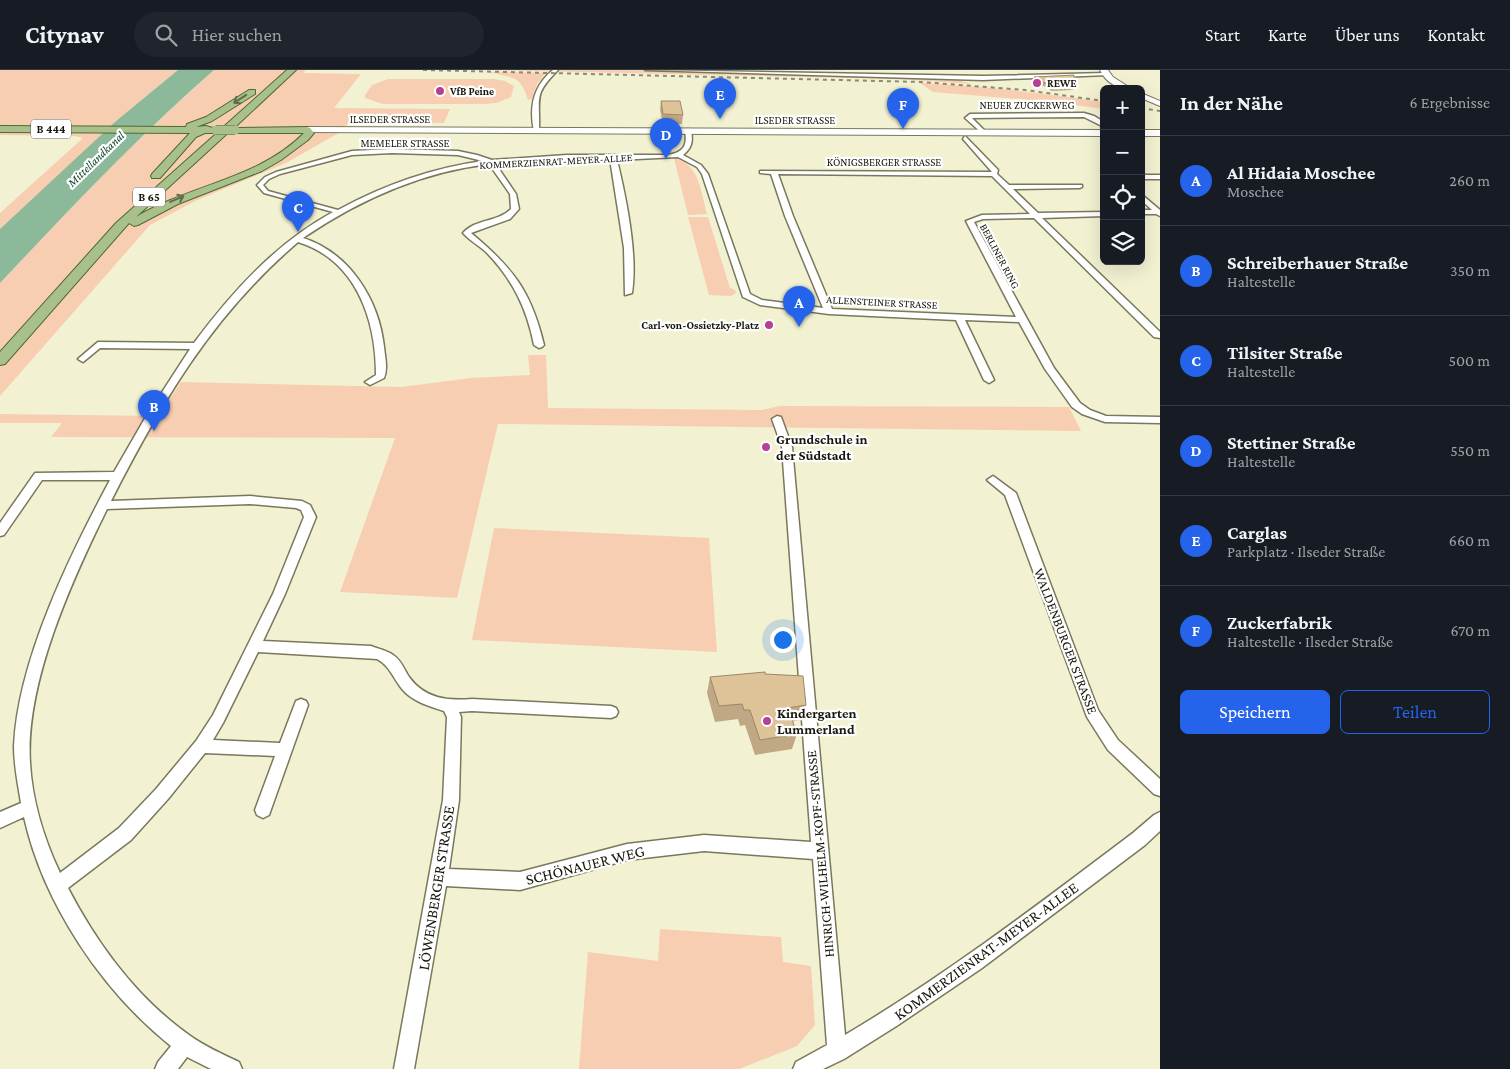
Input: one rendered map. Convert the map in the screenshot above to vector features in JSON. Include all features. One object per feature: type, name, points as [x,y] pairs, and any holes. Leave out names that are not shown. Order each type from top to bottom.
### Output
[{"type":"main road","points":[[211,130],[204,125],[209,119],[285,70]]},
{"type":"main road","name":"B 65","points":[[0,361],[92,254],[133,212],[292,70]]},
{"type":"main road","points":[[170,129],[209,119]]},
{"type":"main road","name":"B 444","points":[[0,129],[270,130],[301,138]]},
{"type":"main road","points":[[170,129],[183,136],[186,142]]},
{"type":"main road","points":[[102,244],[117,219],[186,142],[194,135],[211,130]]},
{"type":"main road","points":[[270,130],[301,138]]},
{"type":"main road","points":[[92,254],[161,206],[279,157],[301,138]]},
{"type":"main road","points":[[191,176],[186,172],[186,168],[198,153]]},
{"type":"main road","points":[[202,178],[228,177],[256,168]]},
{"type":"street","points":[[536,130],[536,94],[541,84],[556,70]]},
{"type":"street","points":[[647,70],[983,78],[1104,72],[1122,85]]},
{"type":"street","points":[[1145,97],[1160,104]]},
{"type":"street","name":"NEUER ZUCKERWEG","points":[[983,132],[968,118],[970,116],[1084,115],[1092,117],[1100,122]]},
{"type":"street","points":[[301,138],[348,130]]},
{"type":"street","name":"ILSEDER STRASSE","points":[[348,130],[1100,133]]},
{"type":"street","points":[[679,155],[690,144],[688,131]]},
{"type":"street","points":[[1145,133],[1160,133]]},
{"type":"street","points":[[965,138],[996,170],[994,174],[1157,335],[1160,335]]},
{"type":"street","name":"MEMELER STRASSE","points":[[339,212],[266,192],[261,188],[260,184],[278,173],[352,153],[392,151],[449,152],[467,154],[491,162]]},
{"type":"street","name":"KOMMERZIENRAT-MEYER-ALLEE","points":[[232,1069],[185,1044],[132,998],[90,945],[57,886],[40,848],[29,807],[22,760],[26,707],[63,588],[117,476],[153,413],[198,346],[231,304],[262,269],[296,239],[339,212],[370,196],[412,180],[459,167],[491,162],[679,155]]},
{"type":"street","name":"ALLENSTEINER STRASSE","points":[[679,155],[699,166],[705,174],[746,295],[760,302],[829,311],[1022,320]]},
{"type":"street","points":[[613,157],[629,267],[630,287],[628,293]]},
{"type":"street","points":[[491,162],[513,194],[515,209],[506,217],[470,229],[467,233],[499,260],[519,285],[529,307],[539,345]]},
{"type":"street","name":"KÖNIGSBERGER STRASSE","points":[[762,172],[994,174]]},
{"type":"street","points":[[774,172],[789,216],[829,311]]},
{"type":"street","points":[[1145,177],[1160,177]]},
{"type":"street","points":[[1007,187],[1080,186]]},
{"type":"street","points":[[1145,199],[1160,212]]},
{"type":"street","points":[[1145,212],[1160,212]]},
{"type":"street","name":"BERLINER RING","points":[[1100,214],[982,217],[973,218],[970,221],[1050,369],[1076,405],[1086,412],[1105,419],[1160,420]]},
{"type":"street","points":[[296,239],[317,246],[337,261],[362,289],[370,302],[379,335],[381,376],[370,382]]},
{"type":"street","points":[[959,317],[989,380]]},
{"type":"street","points":[[83,359],[98,345],[198,346]]},
{"type":"street","name":"HINRICH-WILHELM-KOPF-STRASSE","points":[[777,419],[787,446],[837,1052]]},
{"type":"street","points":[[0,532],[39,476],[117,476]]},
{"type":"street","name":"WALDENBURGER STRASSE","points":[[993,480],[1010,493],[1092,713],[1113,745],[1160,789]]},
{"type":"street","points":[[57,886],[125,834],[162,794],[201,746],[218,719],[254,646],[306,531],[310,517],[306,508],[298,504],[250,500],[103,505]]},
{"type":"street","points":[[254,646],[382,654],[392,659],[406,684],[415,693],[450,707],[472,705],[611,712]]},
{"type":"street","points":[[263,810],[301,705]]},
{"type":"street","name":"LÖWENBERGER STRASSE","points":[[404,1069],[440,877],[451,800],[454,717],[450,707]]},
{"type":"street","points":[[201,746],[284,750]]},
{"type":"street","points":[[0,820],[29,807]]},
{"type":"street","name":"KOMMERZIENRAT-MEYER-ALLEE","points":[[803,1069],[837,1052],[931,994],[1139,839],[1160,820]]},
{"type":"street","name":"SCHÖNAUER WEG","points":[[440,877],[520,881],[627,852],[704,843],[820,851]]},
{"type":"street","points":[[165,1069],[185,1044]]},
{"type":"shaded area","points":[[0,70],[178,70],[115,123],[0,229],[0,213],[83,138],[74,136],[0,135]]},
{"type":"shaded area","points":[[214,70],[306,70],[303,73],[361,74],[334,108],[450,109],[444,123],[350,122],[337,134],[286,163],[195,201],[150,225],[0,396],[0,283],[131,147]]},
{"type":"shaded area","points":[[481,70],[637,70],[950,78],[972,84],[897,79]]},
{"type":"shaded area","points":[[490,72],[546,73],[537,84],[532,99],[528,100],[522,86],[515,79]]},
{"type":"shaded area","name":"VfB Peine","points":[[388,79],[494,79],[505,81],[514,86],[511,97],[496,103],[485,104],[383,104],[365,98],[372,85]]},
{"type":"shaded area","points":[[920,83],[989,88],[1100,101],[1100,108],[1044,101],[933,92]]},
{"type":"shaded area","points":[[674,158],[683,161],[694,173],[701,189],[707,214],[688,215]]},
{"type":"shaded area","points":[[688,217],[708,217],[730,288],[735,290],[736,293],[731,296],[709,295]]},
{"type":"shaded area","points":[[528,355],[546,355],[548,408],[762,410],[780,406],[1069,407],[1081,431],[498,424],[457,598],[340,592],[395,438],[51,437],[62,423],[0,423],[0,414],[158,416],[181,382],[401,387],[471,378],[530,375]]},
{"type":"shaded area","points":[[494,528],[709,538],[717,652],[472,640]]},
{"type":"shaded area","points":[[660,929],[781,937],[783,962],[811,966],[815,1025],[797,1046],[739,1069],[579,1069],[588,952],[658,961]]},
{"type":"water","name":"Mittellandkanal","points":[[178,70],[214,70],[131,147],[0,283],[0,229],[115,122]]},
{"type":"building","points":[[1074,75],[1074,87],[1054,88],[1034,77]]},
{"type":"building","points":[[661,101],[680,101],[683,115],[663,114]]},
{"type":"building","points":[[765,672],[765,674],[803,676],[806,705],[788,708],[797,734],[760,740],[750,710],[744,710],[742,704],[719,706],[710,677]]},
{"type":"railway","points":[[423,70],[921,82],[1025,90],[1100,100]]},
{"type":"railway","points":[[1145,109],[1160,111]]},
{"type":"place","name":"REWE","points":[[1037,83]]},
{"type":"place","name":"VfB Peine","points":[[440,91]]},
{"type":"place","name":"Carglas","points":[[720,119]]},
{"type":"place","name":"Zuckerfabrik","points":[[903,129]]},
{"type":"place","name":"Stettiner Straße","points":[[666,159]]},
{"type":"place","name":"Tilsiter Straße","points":[[298,232]]},
{"type":"place","name":"Carl-von-Ossietzky-Platz","points":[[769,325]]},
{"type":"place","name":"Al Hidaia Moschee","points":[[799,327]]},
{"type":"place","name":"Schreiberhauer Straße","points":[[154,431]]},
{"type":"place","name":"Grundschule in der Südstadt","points":[[766,447]]},
{"type":"place","name":"Kindergarten Lummerland","points":[[767,721]]}]
